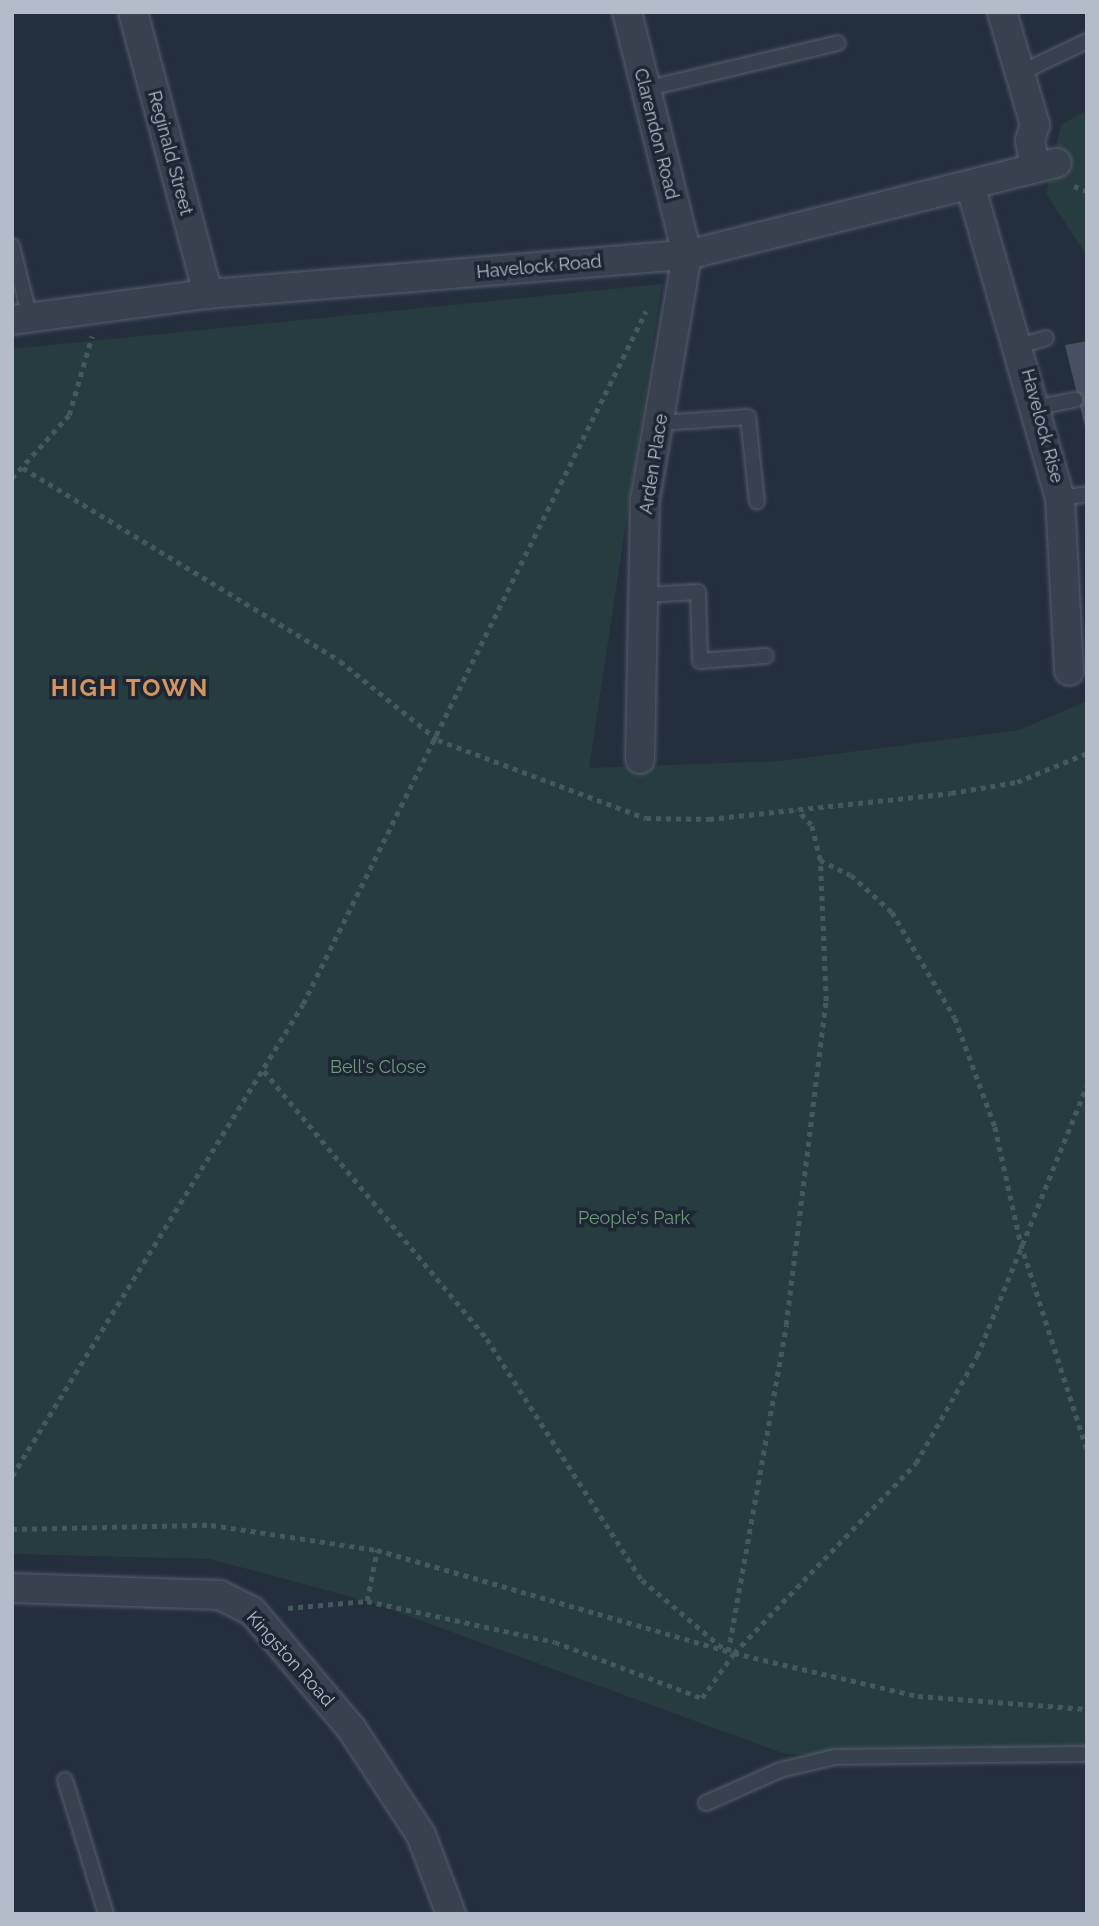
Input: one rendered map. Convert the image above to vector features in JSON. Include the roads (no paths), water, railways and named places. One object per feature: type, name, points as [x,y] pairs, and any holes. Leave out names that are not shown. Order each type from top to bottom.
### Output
[{"type":"street","name":"Reginald Street","points":[[133,12],[208,294]]},
{"type":"street","name":"Clarendon Road","points":[[626,12],[687,255]]},
{"type":"street","points":[[1002,12],[1020,72]]},
{"type":"street","name":"Havelock Road","points":[[21,319],[208,294],[687,255],[971,188],[1046,166],[1030,140],[1035,125],[1020,72]]},
{"type":"street","name":"Havelock Rise","points":[[971,188],[1033,342],[1038,407],[1074,496],[1069,671]]},
{"type":"street","name":"Arden Place","points":[[640,759],[645,500],[687,255]]},
{"type":"street","name":"Kingston Road","points":[[12,1588],[220,1595],[252,1611],[379,1770],[421,1835],[451,1914]]},
{"type":"lane","points":[[1020,72],[1087,41]]},
{"type":"lane","points":[[645,89],[838,43]]},
{"type":"lane","points":[[12,246],[21,319]]},
{"type":"lane","points":[[1038,407],[1075,400]]},
{"type":"lane","points":[[660,423],[748,417],[757,502]]},
{"type":"lane","points":[[643,595],[698,592],[700,661],[766,656]]},
{"type":"lane","points":[[706,1802],[780,1770],[835,1757],[1087,1754]]},
{"type":"lane","points":[[65,1780],[106,1914]]},
{"type":"district","name":"HIGH TOWN","points":[[130,688]]},
{"type":"park label","name":"Bell's Close","points":[[378,1067]]},
{"type":"park label","name":"People's Park","points":[[634,1218]]}]
